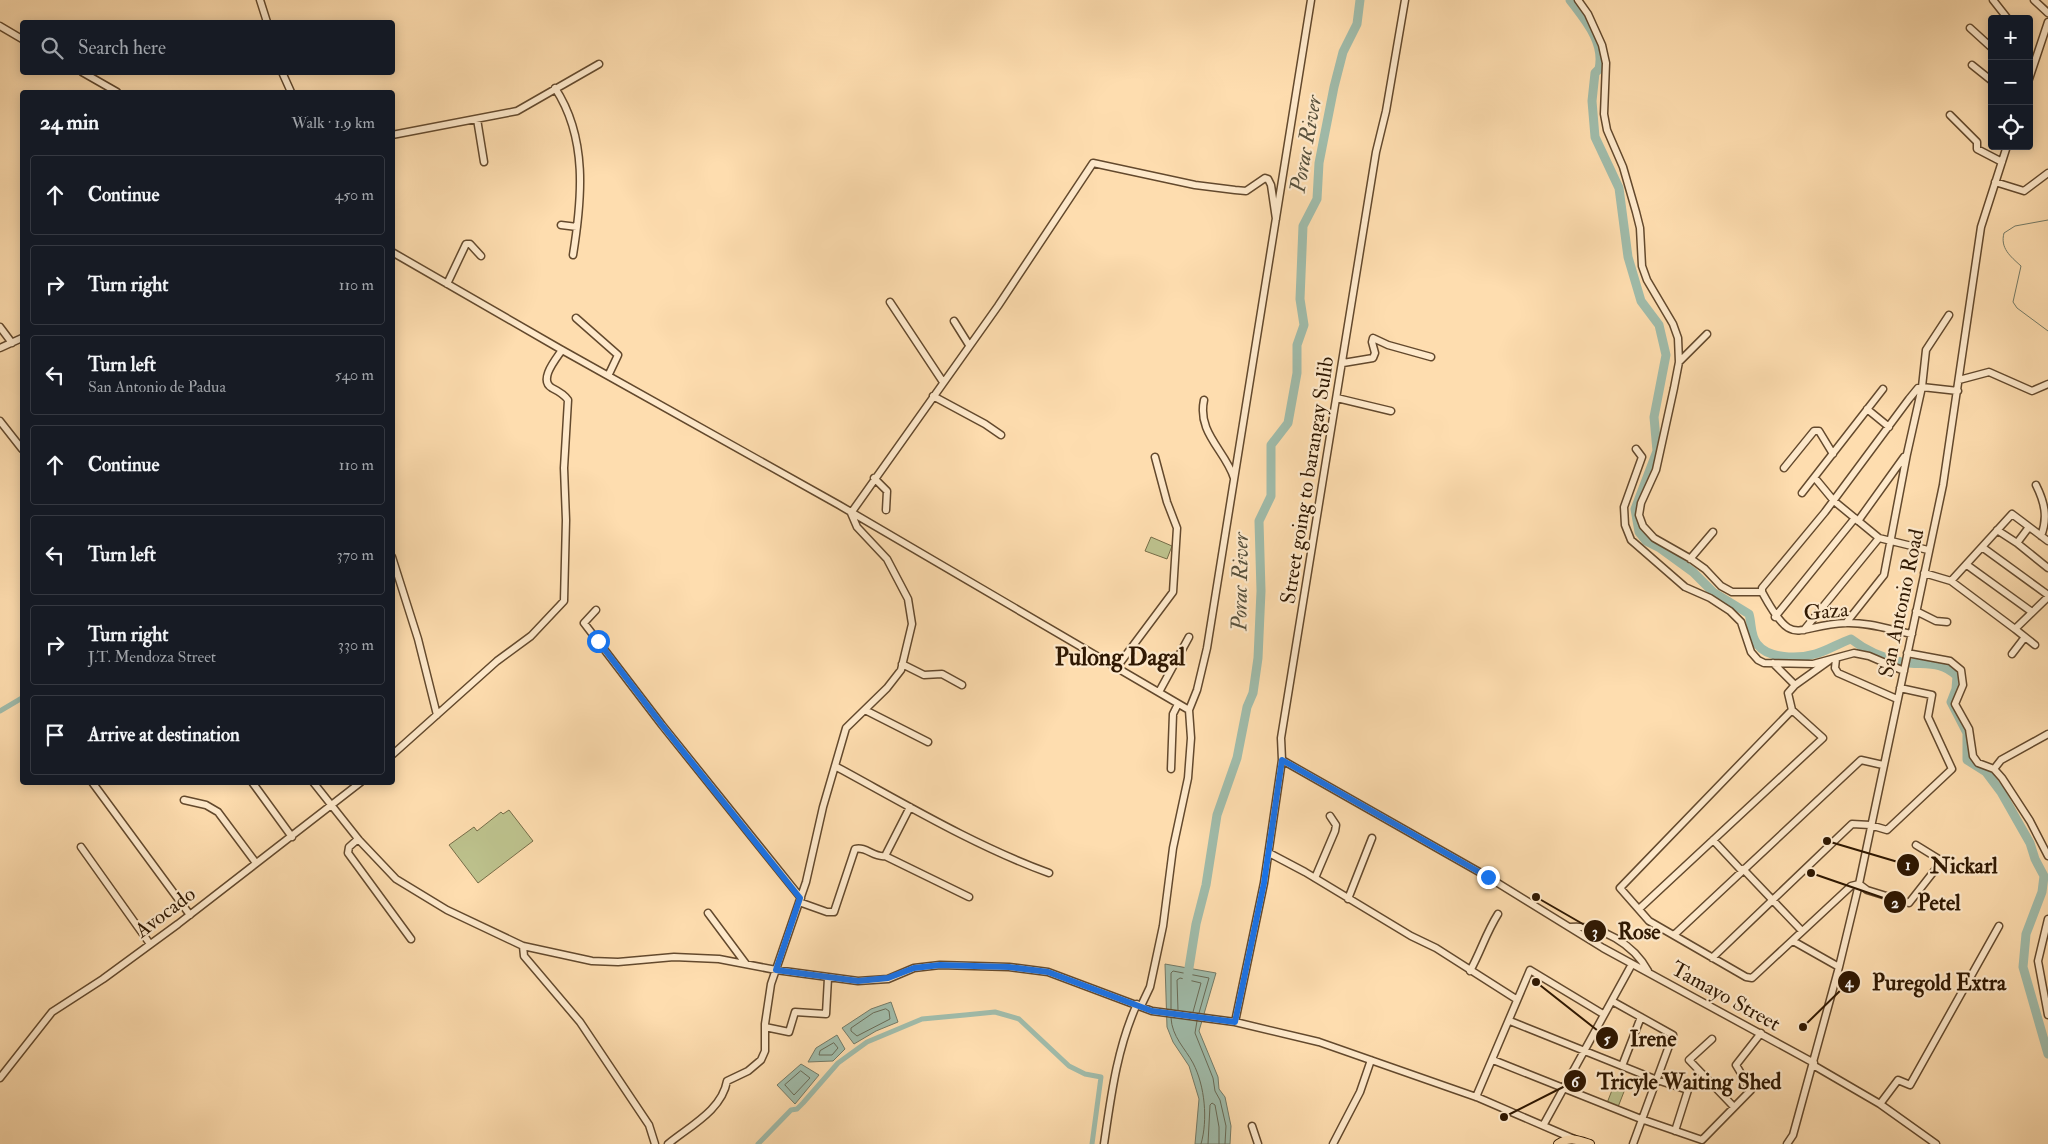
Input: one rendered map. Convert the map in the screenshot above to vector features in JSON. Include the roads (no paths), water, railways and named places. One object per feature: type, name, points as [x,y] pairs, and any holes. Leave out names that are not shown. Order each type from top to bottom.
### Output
[{"type":"main road","points":[[1558,1144],[1562,1140],[1574,1138],[1590,1144]]},
{"type":"street","points":[[260,0],[266,20]]},
{"type":"street","points":[[1104,1144],[1116,1069],[1126,1028],[1150,987],[1163,926],[1173,848],[1188,778],[1191,738],[1188,710],[1198,690],[1207,648],[1311,0]]},
{"type":"street","name":"Street going to barangay Sulib","points":[[1235,1022],[1269,854],[1282,760],[1281,738],[1368,206],[1405,0]]},
{"type":"street","points":[[1578,0],[1588,14],[1602,45],[1606,63],[1604,114],[1607,130],[1623,167],[1636,212],[1640,228],[1642,266],[1647,280],[1673,324],[1678,338],[1679,362],[1656,470],[1641,503],[1639,515],[1643,526],[1654,538],[1690,558],[1726,590],[1740,593],[1762,592],[1762,588],[1834,501],[1918,388],[1958,391]]},
{"type":"street","points":[[1994,0],[2005,15]]},
{"type":"street","points":[[2034,0],[2048,12]]},
{"type":"street","points":[[2033,68],[2048,22]]},
{"type":"street","points":[[0,26],[20,38]]},
{"type":"street","points":[[1970,28],[1988,44]]},
{"type":"street","points":[[395,134],[517,111],[599,64]]},
{"type":"street","points":[[1972,65],[1988,78]]},
{"type":"street","points":[[87,75],[114,90]]},
{"type":"street","points":[[284,75],[291,90]]},
{"type":"street","points":[[555,88],[565,103],[573,123],[578,155],[581,184],[578,227],[573,255]]},
{"type":"street","points":[[1950,115],[1977,142],[1977,149],[2002,162]]},
{"type":"street","points":[[478,119],[484,162]]},
{"type":"street","name":"San Antonio Road","points":[[1787,1144],[1793,1135],[1813,1064],[1859,884],[1943,485],[1958,391],[1978,239],[2006,150]]},
{"type":"street","points":[[851,513],[969,345],[1093,163],[1195,185],[1246,191],[1265,178],[1271,184],[1276,218]]},
{"type":"street","points":[[1995,182],[2024,191],[2048,174]]},
{"type":"street","points":[[562,225],[578,227]]},
{"type":"street","points":[[447,284],[466,244],[470,244],[481,256]]},
{"type":"street","points":[[395,254],[851,513],[1188,710]]},
{"type":"street","points":[[890,302],[943,382]]},
{"type":"street","points":[[1846,623],[1882,580],[1906,454],[1922,387],[1926,350],[1949,315]]},
{"type":"street","points":[[576,318],[618,355],[609,374]]},
{"type":"street","points":[[954,321],[969,345]]},
{"type":"street","points":[[0,327],[12,343]]},
{"type":"street","points":[[1679,362],[1707,334]]},
{"type":"street","points":[[1343,363],[1373,358],[1375,356],[1372,342],[1374,338],[1431,357]]},
{"type":"street","points":[[0,348],[20,339]]},
{"type":"street","points":[[395,752],[497,661],[531,636],[564,601],[566,520],[564,468],[568,400],[565,396],[548,386],[546,380],[562,350]]},
{"type":"street","points":[[1959,380],[1989,372],[2032,391],[2048,384]]},
{"type":"street","points":[[1802,493],[1883,389]]},
{"type":"street","points":[[933,396],[985,424],[1001,435]]},
{"type":"street","points":[[1337,398],[1390,411]]},
{"type":"street","points":[[1204,400],[1202,410],[1204,425],[1209,437],[1228,462],[1234,479]]},
{"type":"street","points":[[1867,409],[1888,427]]},
{"type":"street","points":[[0,421],[20,446]]},
{"type":"street","points":[[1784,468],[1814,430],[1819,431],[1834,454]]},
{"type":"street","points":[[1636,449],[1642,457],[1624,506],[1625,524],[1631,540],[1685,587],[1710,598],[1730,611],[1741,622],[1751,652],[1758,660],[1773,663],[1813,664],[1833,660]]},
{"type":"street","points":[[1775,617],[1856,520],[1906,454]]},
{"type":"street","points":[[1117,667],[1174,592],[1177,528],[1167,502],[1155,457]]},
{"type":"street","points":[[874,478],[887,491],[886,510]]},
{"type":"street","points":[[1815,478],[1834,501],[1879,538],[1928,550]]},
{"type":"street","points":[[2036,485],[2046,507],[2047,526],[2041,536]]},
{"type":"street","points":[[668,1144],[713,1110],[719,1102],[727,1080],[748,1070],[762,1060],[765,1051],[767,1002],[800,900],[846,728],[887,688],[902,664],[912,624],[908,599],[882,552],[857,527],[851,513]]},
{"type":"street","points":[[1952,581],[2012,514],[2048,541]]},
{"type":"street","points":[[2017,544],[2029,527]]},
{"type":"street","points":[[1997,530],[2048,568]]},
{"type":"street","points":[[1690,558],[1713,532]]},
{"type":"street","points":[[1804,630],[1879,538]]},
{"type":"street","points":[[1982,547],[2048,596],[2015,629]]},
{"type":"street","points":[[1967,565],[2032,612]]},
{"type":"street","points":[[395,566],[418,639],[437,715]]},
{"type":"street","points":[[1924,573],[1952,581],[2035,645]]},
{"type":"street","name":"Gaza","points":[[1762,592],[1775,617],[1789,629],[1804,630],[1846,623],[1912,634]]},
{"type":"street","points":[[596,610],[584,622],[662,725],[800,900],[827,912],[834,912],[855,848],[860,848],[878,857],[886,856],[969,897]]},
{"type":"street","points":[[1916,611],[1936,621],[1947,622]]},
{"type":"street","points":[[1159,692],[1189,637]]},
{"type":"street","points":[[2012,654],[2025,637]]},
{"type":"street","points":[[1639,909],[1824,738],[1792,710],[1788,693],[1795,685],[1833,660],[1849,653],[1864,654],[1904,670]]},
{"type":"street","points":[[1907,655],[1950,662],[1960,670],[1963,685],[1955,704],[1969,729],[1974,756],[1978,763],[1994,769],[2016,798],[2048,856]]},
{"type":"street","points":[[1833,660],[1838,673],[1897,699]]},
{"type":"street","points":[[1773,663],[1795,685]]},
{"type":"street","points":[[902,664],[924,675],[942,674],[962,685]]},
{"type":"street","points":[[1712,958],[1852,824],[1870,825],[1887,830],[1952,769],[1928,718],[1932,695],[1900,688]]},
{"type":"street","points":[[1171,769],[1173,714],[1178,704]]},
{"type":"street","points":[[865,710],[928,742]]},
{"type":"street","points":[[1792,710],[1620,888],[1649,921],[1712,958],[1752,978],[1851,886],[1859,884],[1867,890],[1909,903],[1942,861],[1916,844]]},
{"type":"street","points":[[1994,769],[2001,760],[2048,734]]},
{"type":"street","name":"Tamayo Street","points":[[1282,760],[1632,964],[1813,1064],[1880,1104],[1936,1144]]},
{"type":"street","points":[[1674,935],[1861,760],[1883,765]]},
{"type":"street","points":[[835,766],[1004,856],[1049,873]]},
{"type":"street","points":[[94,785],[190,915]]},
{"type":"street","points":[[254,785],[292,836]]},
{"type":"street","points":[[316,785],[374,858],[396,879],[420,896],[523,946],[592,961],[618,962],[674,957],[719,959],[776,970],[858,981],[888,978],[914,968],[940,965],[1009,967],[1048,972],[1157,1012],[1235,1022],[1319,1042],[1476,1097],[1574,1138]]},
{"type":"street","name":"Avocado","points":[[0,1078],[52,1012],[103,979],[190,915],[333,806],[358,785]]},
{"type":"street","points":[[184,800],[206,804],[218,812],[256,863]]},
{"type":"street","points":[[886,856],[910,807]]},
{"type":"street","points":[[1315,878],[1336,825],[1330,816]]},
{"type":"street","points":[[1348,899],[1372,838]]},
{"type":"street","points":[[358,839],[349,847],[348,853],[411,938]]},
{"type":"street","points":[[1713,840],[1802,931]]},
{"type":"street","points":[[81,847],[150,944]]},
{"type":"street","points":[[1269,854],[1315,878],[1411,936],[1436,948],[1516,999]]},
{"type":"street","points":[[708,913],[746,964]]},
{"type":"street","points":[[1470,971],[1483,946],[1486,932],[1498,914]]},
{"type":"street","points":[[2048,919],[2038,961],[2048,1015]]},
{"type":"street","points":[[1570,927],[1581,926],[1625,943],[1642,958],[1649,972]]},
{"type":"street","points":[[1880,1104],[1898,1080],[1910,1085],[1999,926]]},
{"type":"street","points":[[1793,941],[1839,968]]},
{"type":"street","points":[[523,946],[524,956],[580,1022],[649,1125],[655,1144]]},
{"type":"street","points":[[1544,1124],[1632,964]]},
{"type":"street","points":[[1476,1097],[1510,1020],[1516,999],[1530,970],[1603,1014]]},
{"type":"street","points":[[765,1027],[789,1032],[795,1012],[826,1014],[828,978]]},
{"type":"street","points":[[1612,1000],[1673,1035],[1633,1144]]},
{"type":"street","points":[[1622,1066],[1641,1017]]},
{"type":"street","points":[[1510,1020],[1657,1080],[1688,1090],[1688,1095],[1675,1131]]},
{"type":"street","points":[[1493,1060],[1641,1119],[1702,1140],[1751,1090],[1736,1065],[1761,1034]]},
{"type":"street","points":[[1712,1039],[1689,1060],[1734,1107]]},
{"type":"street","points":[[1333,1144],[1360,1092],[1371,1060]]},
{"type":"street","points":[[1252,1126],[1258,1144]]},
{"type":"water","points":[[1165,964],[1216,973],[1199,1031],[1218,1077],[1219,1089],[1225,1097],[1231,1126],[1230,1144],[1195,1144],[1199,1099],[1189,1066],[1173,1042],[1167,1027]]},
{"type":"water","points":[[891,1002],[898,1022],[876,1031],[854,1044],[842,1028],[871,1009]]},
{"type":"water","points":[[837,1035],[845,1049],[833,1061],[808,1062],[816,1048]]},
{"type":"water","points":[[801,1064],[819,1075],[795,1104],[777,1085]]},
{"type":"waterway","name":"Porac River","points":[[1187,980],[1196,924],[1206,885],[1217,815],[1237,758],[1247,707],[1253,693],[1258,658],[1261,591],[1259,521],[1271,496],[1271,445],[1288,423],[1297,373],[1297,345],[1304,325],[1300,299],[1303,226],[1317,199],[1319,163],[1334,87],[1343,52],[1357,24],[1360,0]]},
{"type":"waterway","points":[[1570,0],[1592,32],[1599,50],[1599,69],[1595,73],[1592,101],[1595,137],[1619,188],[1628,257],[1641,301],[1659,325],[1666,355],[1654,417],[1657,451],[1635,509],[1639,532],[1646,541],[1660,548],[1693,572],[1713,592],[1749,614],[1755,641],[1768,653],[1792,657],[1808,656],[1851,639],[1868,650],[1888,658],[1901,662],[1938,665],[1957,676],[1956,689],[1951,702],[1967,733],[1967,760],[1986,772],[2001,792],[2030,843],[2035,859],[2044,876],[2042,892],[2026,934],[2023,967],[2048,1054]]},
{"type":"waterway","points":[[2048,220],[2015,226],[2004,233],[2003,238],[2007,251],[2021,266],[2013,302],[2017,308],[2048,331]]},
{"type":"waterway","points":[[0,711],[20,699]]},
{"type":"waterway","points":[[758,1144],[791,1110],[797,1109],[803,1103],[838,1063],[867,1042],[922,1019],[995,1012],[1019,1019],[1069,1066],[1085,1074],[1101,1077],[1092,1144]]},
{"type":"place","name":"Nickarl","points":[[1827,841]]},
{"type":"place","name":"Petel","points":[[1811,873]]},
{"type":"place","name":"Rose","points":[[1536,897]]},
{"type":"place","name":"Irene","points":[[1536,982]]},
{"type":"place","name":"Puregold Extra","points":[[1803,1027]]},
{"type":"place","name":"Tricyle Waiting Shed","points":[[1504,1117]]},
{"type":"district","name":"Pulong Dagal","points":[[1120,657]]}]
